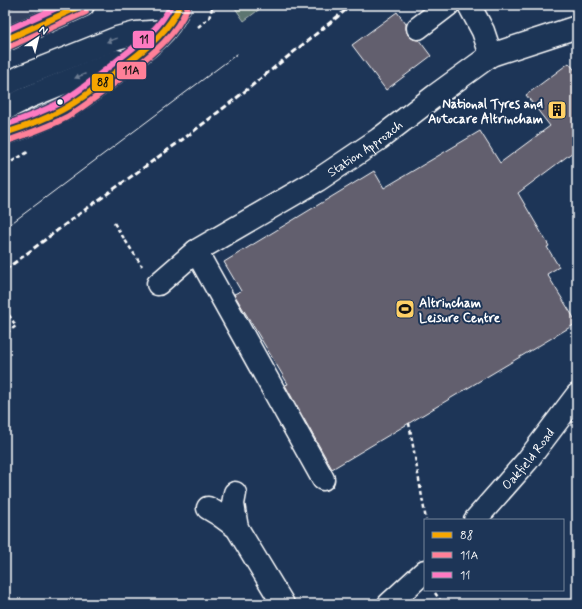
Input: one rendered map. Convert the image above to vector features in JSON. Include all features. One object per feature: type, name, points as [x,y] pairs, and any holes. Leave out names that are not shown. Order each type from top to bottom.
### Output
[{"type":"main road","points":[[5,40],[83,5]]},
{"type":"main road","points":[[5,133],[41,120],[62,110],[82,97],[143,51],[164,31],[174,18],[180,5]]},
{"type":"main road","points":[[418,28],[448,5]]},
{"type":"main road","points":[[469,5],[483,31],[491,55]]},
{"type":"main road","name":"Station Approach","points":[[158,284],[196,251],[318,180],[379,139],[491,55],[577,27]]},
{"type":"main road","points":[[5,85],[22,76],[117,38],[136,33],[164,31]]},
{"type":"main road","points":[[5,109],[31,96],[143,51]]},
{"type":"main road","points":[[196,251],[323,479]]},
{"type":"main road","name":"Oakfield Road","points":[[476,519],[527,461],[577,395]]},
{"type":"main road","points":[[235,493],[233,504],[236,528]]},
{"type":"main road","points":[[208,508],[236,528],[283,604]]},
{"type":"main road","points":[[390,604],[424,572]]},
{"type":"path","points":[[5,9],[15,5]]},
{"type":"path","points":[[114,223],[143,267]]},
{"type":"path","points":[[5,309],[16,326],[5,334]]},
{"type":"path","points":[[409,423],[426,519]]},
{"type":"path","points":[[436,595],[443,604]]},
{"type":"shaded area","points":[[5,5],[53,5],[5,27]]},
{"type":"green space","points":[[233,5],[252,5],[254,7],[257,5],[265,5],[244,21]]},
{"type":"building","points":[[397,12],[406,24],[408,35],[413,39],[419,40],[431,56],[386,90],[352,45]]},
{"type":"building","name":"Altrincham Leisure Centre","points":[[569,63],[577,73],[577,149],[518,193],[549,246],[547,247],[559,267],[547,274],[577,323],[332,469],[285,385],[288,384],[234,294],[241,291],[224,262],[374,171],[384,188],[480,131],[500,163],[550,126],[526,95]]},
{"type":"tram line","points":[[5,228],[237,54]]},
{"type":"railway","points":[[5,270],[75,217],[186,137],[352,5]]},
{"type":"transit line","name":"11","points":[[5,31],[63,5]]},
{"type":"transit line","name":"88","points":[[5,40],[83,5]]},
{"type":"transit line","name":"11","points":[[5,125],[53,106],[80,89],[146,37],[160,23],[171,5]]},
{"type":"transit line","name":"88","points":[[5,133],[55,114],[91,92],[153,42],[168,25],[180,5]]},
{"type":"transit line","name":"11A","points":[[7,141],[60,121],[96,97],[160,46],[176,28],[187,8]]},
{"type":"transit line","name":"11A","points":[[8,47],[86,12]]},
{"type":"place","name":"National Tyres and Autocare Altrincham","points":[[557,110]]},
{"type":"place","name":"Altrincham Leisure Centre","points":[[405,309]]}]
